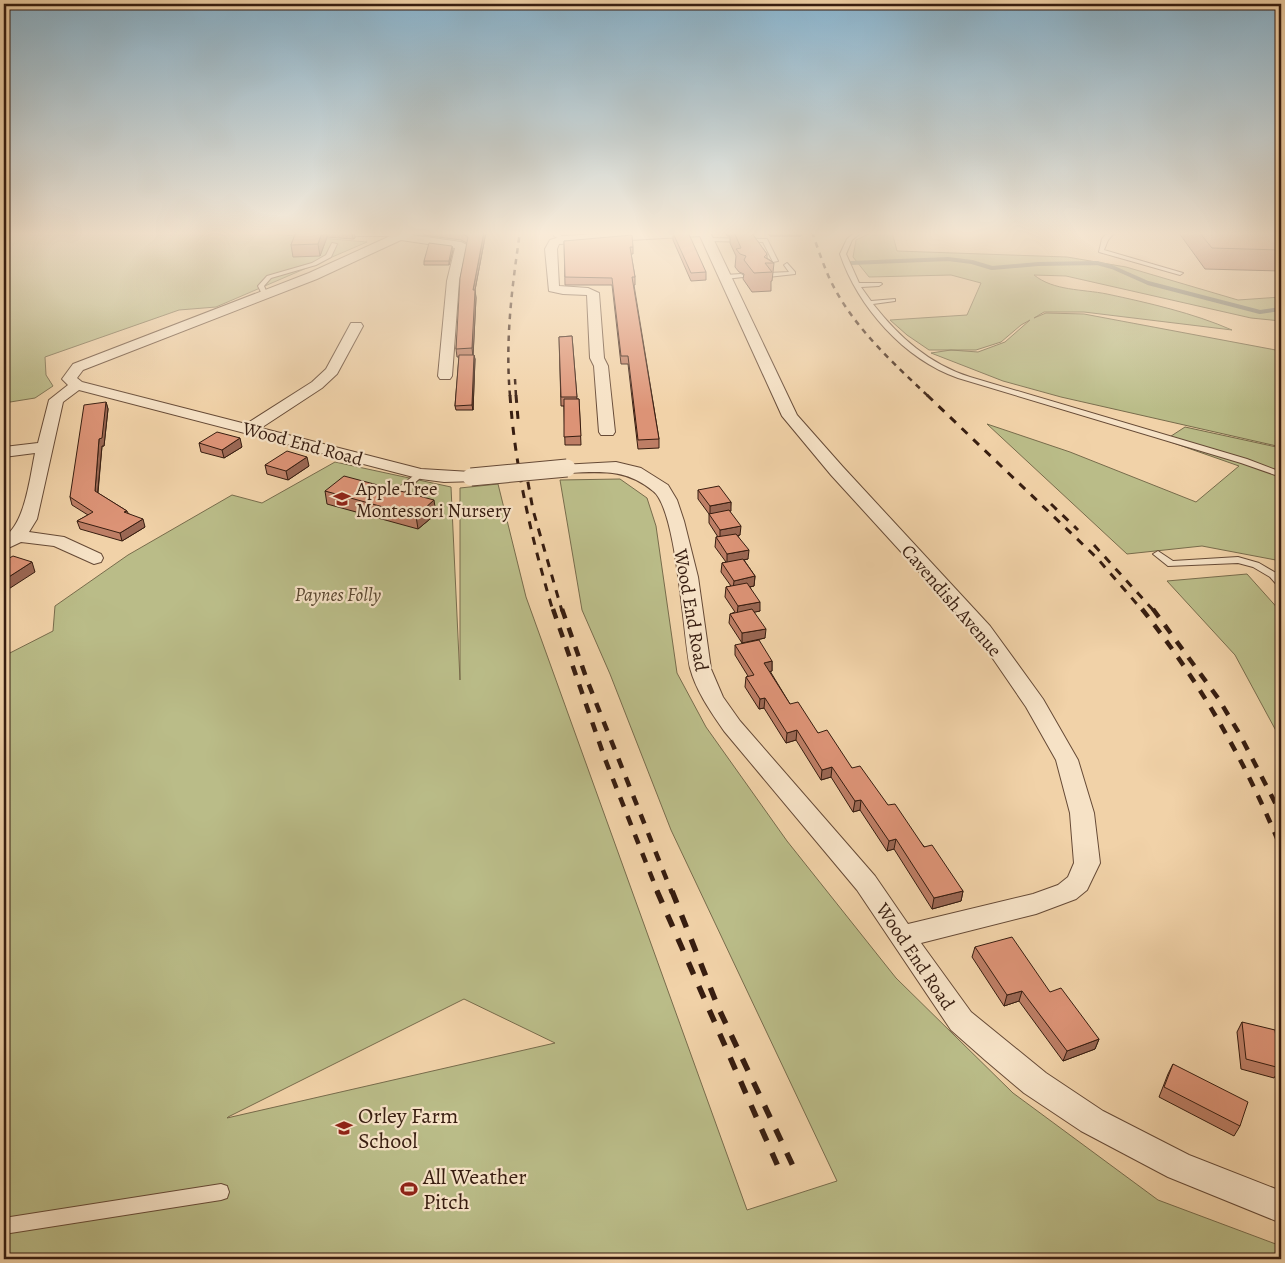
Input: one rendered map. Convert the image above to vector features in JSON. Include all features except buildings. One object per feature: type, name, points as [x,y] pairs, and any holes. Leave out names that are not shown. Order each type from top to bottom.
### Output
[{"type":"street","points":[[11,541],[28,519],[56,400],[77,384],[70,379],[78,367],[274,291]]},
{"type":"street","points":[[445,376],[452,291]]},
{"type":"street","points":[[588,291],[593,293],[596,358],[601,366],[607,432]]},
{"type":"street","name":"Cavendish Avenue","points":[[740,291],[790,416],[837,471],[982,630],[1035,704],[1067,760],[1082,813],[1087,863],[1078,883],[1067,892],[1036,904],[904,936]]},
{"type":"street","points":[[249,429],[317,385],[332,371],[356,326]]},
{"type":"street","name":"Wood End Road","points":[[77,384],[421,474],[444,478],[567,468],[616,467],[636,472],[662,489],[675,521],[688,577],[701,669],[713,698],[732,726],[866,883],[904,936],[939,992],[961,1021],[1035,1082],[1092,1120],[1179,1166],[1281,1207]]},
{"type":"street","points":[[4,452],[45,447]]},
{"type":"street","points":[[11,541],[58,542],[94,558]]},
{"type":"lane","points":[[263,291],[265,295]]},
{"type":"lane","points":[[861,291],[892,331],[930,362],[954,374],[1281,475]]},
{"type":"lane","points":[[869,303],[893,300]]},
{"type":"lane","points":[[395,495],[421,474]]},
{"type":"lane","points":[[1158,554],[1171,564],[1215,560],[1247,562],[1273,575],[1281,584]]},
{"type":"lane","points":[[4,1226],[221,1192]]},
{"type":"green space","points":[[4,291],[253,291],[216,307],[179,310],[45,357],[46,375],[53,386],[35,398],[4,403]]},
{"type":"green space","points":[[978,291],[1084,291],[1155,305],[1202,318],[1232,330],[1084,312],[1044,312],[1034,318],[1046,313],[1084,314],[1281,351],[1281,447],[1061,397],[1003,381],[931,353],[951,350],[929,350],[907,335],[890,320],[967,315]],"holes":[[[1030,320],[1005,342],[978,352],[951,350],[976,350],[1001,342]]]},
{"type":"green space","points":[[1132,291],[1207,291],[1238,300],[1281,297],[1281,321],[1251,318]]},
{"type":"green space","points":[[987,424],[1070,452],[1196,502],[1239,466],[1165,440],[1185,427],[1281,448],[1281,561],[1202,546],[1127,554]]},
{"type":"green space","name":"Paynes Folly","points":[[335,462],[451,487],[460,680],[460,488],[498,484],[526,597],[747,1210],[837,1181],[671,830],[610,674],[582,610],[560,480],[620,479],[647,498],[656,526],[677,673],[706,727],[787,841],[896,978],[1013,1093],[1158,1200],[1281,1246],[1281,1259],[4,1259],[4,656],[53,631],[55,606],[128,555],[232,495],[262,503]],"holes":[[[464,999],[555,1043],[227,1118]]]},
{"type":"green space","points":[[1247,574],[1281,612],[1281,740],[1235,655],[1167,581]]},
{"type":"waterway","points":[[1179,291],[1260,312],[1281,309]]},
{"type":"railway","points":[[510,396],[508,354],[512,291]]},
{"type":"railway","points":[[836,291],[847,309],[872,340],[928,396]]},
{"type":"railway","points":[[515,379],[516,396]]},
{"type":"railway","points":[[510,395],[520,477],[538,558],[553,611]]},
{"type":"railway","points":[[516,395],[518,419]]},
{"type":"railway","points":[[927,395],[1097,558],[1143,611]]},
{"type":"railway","points":[[525,466],[533,510],[562,611]]},
{"type":"railway","points":[[1051,504],[1078,530]]},
{"type":"railway","points":[[1094,545],[1154,611]]},
{"type":"railway","points":[[553,609],[605,759],[658,893]]},
{"type":"railway","points":[[562,609],[587,680],[672,893]]},
{"type":"railway","points":[[1142,609],[1183,665],[1220,724],[1253,785],[1281,848]]},
{"type":"railway","points":[[1153,609],[1218,698],[1239,733],[1281,814]]},
{"type":"railway","points":[[657,891],[780,1171]]},
{"type":"railway","points":[[672,891],[718,1007],[793,1166]]},
{"type":"place","name":"Apple Tree Montessori Nursery","points":[[342,499]]},
{"type":"place","name":"Orley Farm School","points":[[344,1128]]},
{"type":"place","name":"All Weather Pitch","points":[[409,1189]]}]
